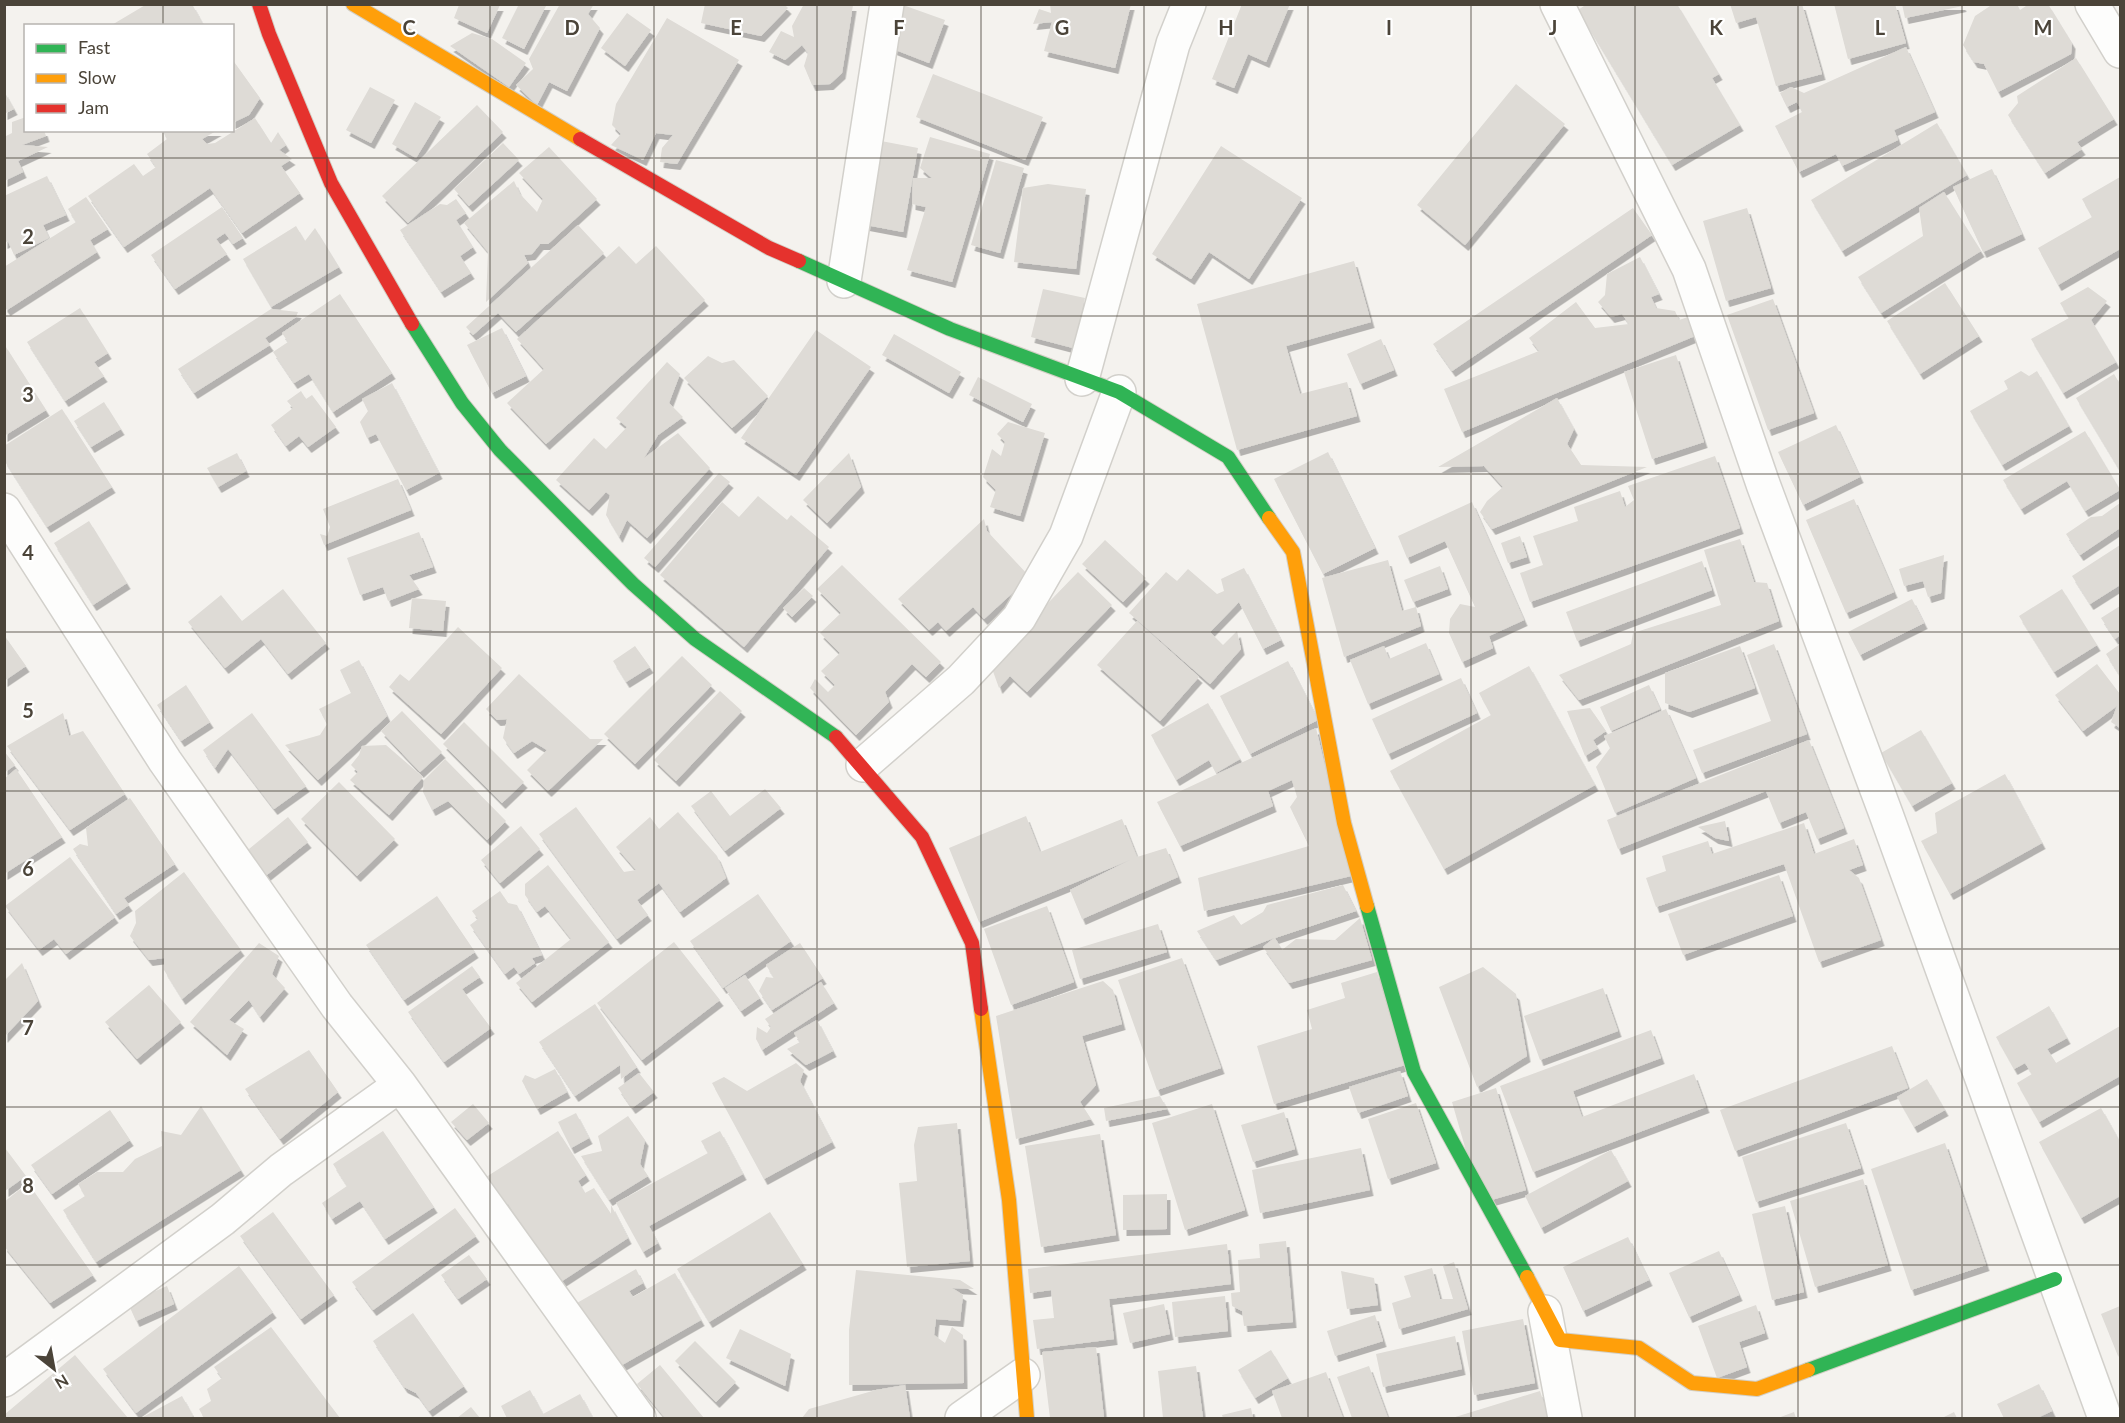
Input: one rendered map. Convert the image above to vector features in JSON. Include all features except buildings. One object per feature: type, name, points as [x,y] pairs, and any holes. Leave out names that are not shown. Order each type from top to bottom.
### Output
[{"type":"street","points":[[259,4],[269,34],[331,183],[427,350],[462,403],[500,450],[633,584],[695,639],[833,733],[922,837],[972,943],[1009,1200],[1027,1419]]},
{"type":"street","points":[[353,4],[769,248],[950,329],[1119,392],[1228,457],[1293,552],[1344,824],[1414,1072],[1544,1307],[1560,1341],[1639,1348],[1692,1383],[1757,1389],[2055,1279]]},
{"type":"street","points":[[844,281],[887,4]]},
{"type":"street","points":[[1082,379],[1173,44],[1189,4]]},
{"type":"street","points":[[1557,4],[1689,269],[1763,484],[1886,814],[2105,1419]]},
{"type":"street","points":[[2092,4],[2121,51]]},
{"type":"street","points":[[862,765],[961,680],[1019,618],[1066,536],[1119,392]]},
{"type":"street","points":[[4,510],[165,761],[338,1006],[400,1085],[639,1419]]},
{"type":"street","points":[[4,1380],[223,1219],[282,1170],[400,1085]]},
{"type":"street","points":[[1544,1307],[1565,1419]]},
{"type":"street","points":[[962,1419],[1023,1375]]},
{"type":"traffic: fast","points":[[799,261],[950,329],[1119,392],[1228,457],[1269,518]]},
{"type":"traffic: fast","points":[[412,324],[462,403],[500,450],[633,584],[695,639],[836,737]]},
{"type":"traffic: fast","points":[[1367,906],[1414,1072],[1527,1277]]},
{"type":"traffic: fast","points":[[1808,1370],[2055,1279]]},
{"type":"traffic: slow","points":[[353,4],[580,139]]},
{"type":"traffic: slow","points":[[1269,518],[1293,552],[1344,823],[1367,906]]},
{"type":"traffic: slow","points":[[981,1009],[1009,1200],[1027,1418]]},
{"type":"traffic: slow","points":[[1527,1277],[1560,1340],[1639,1348],[1692,1383],[1757,1389],[1808,1370]]},
{"type":"traffic: jam","points":[[259,4],[269,34],[331,183],[412,324]]},
{"type":"traffic: jam","points":[[580,139],[769,248],[799,261]]},
{"type":"traffic: jam","points":[[836,737],[922,837],[972,943],[981,1009]]}]
